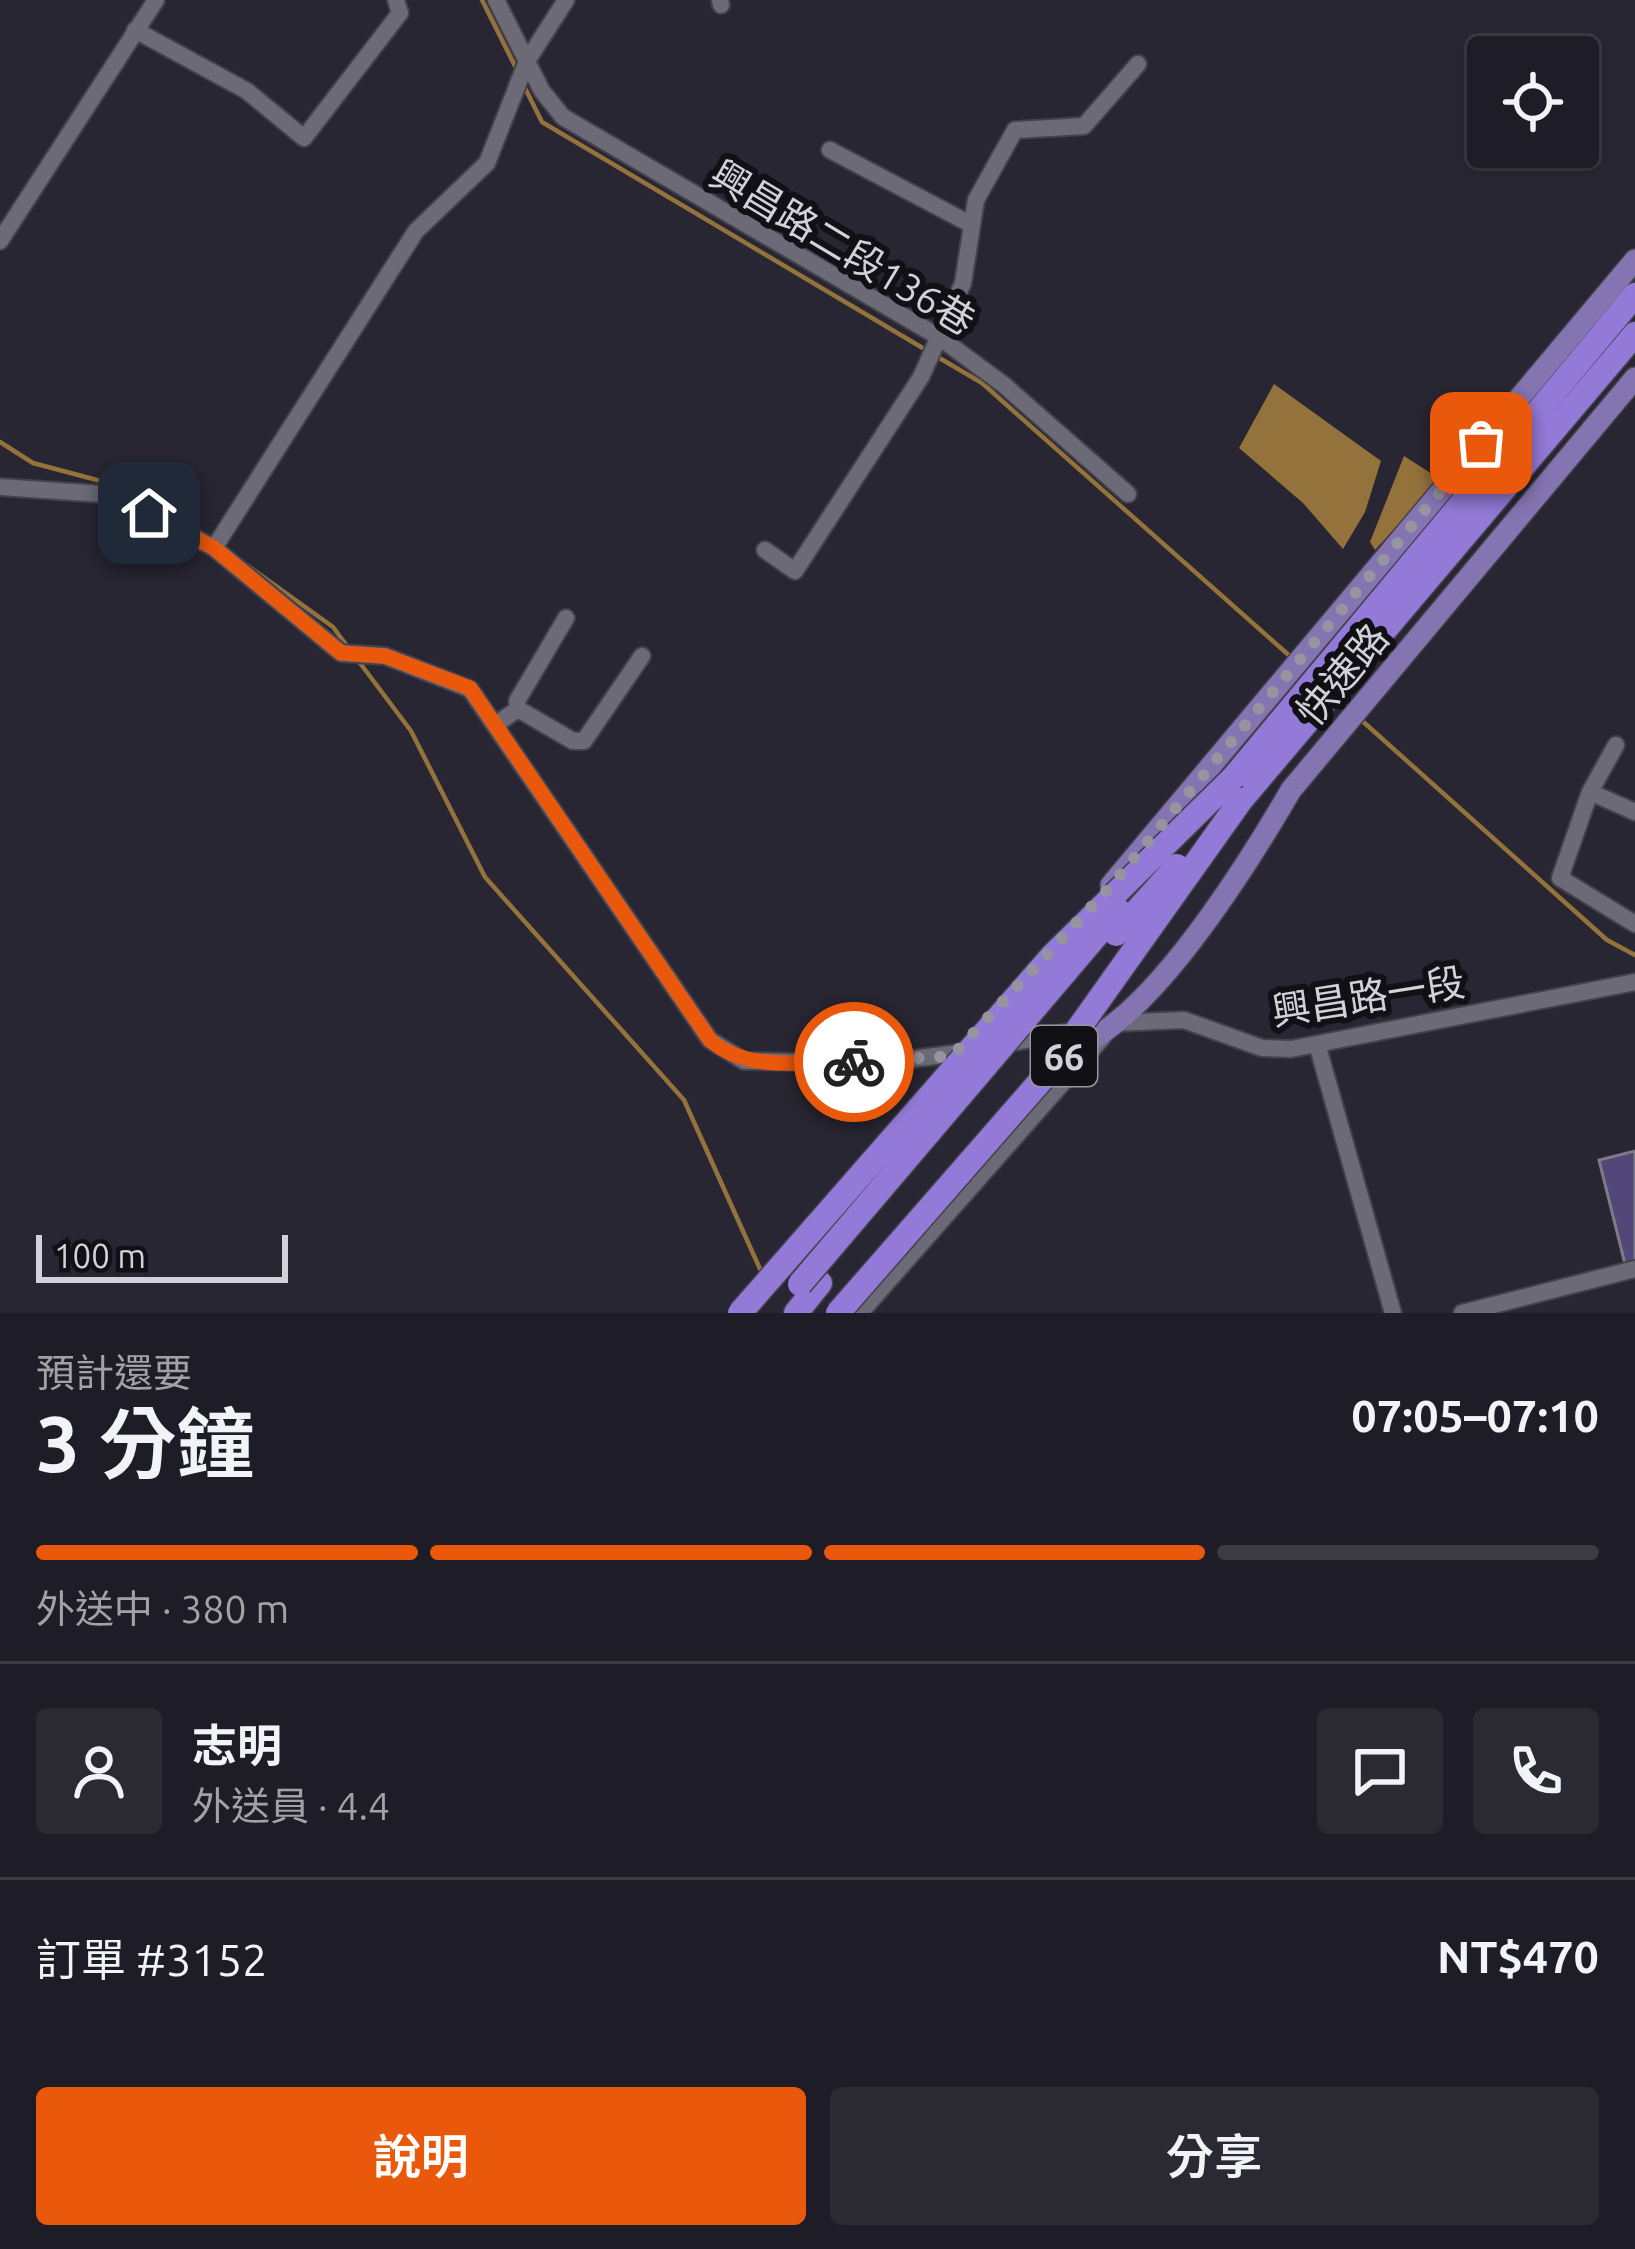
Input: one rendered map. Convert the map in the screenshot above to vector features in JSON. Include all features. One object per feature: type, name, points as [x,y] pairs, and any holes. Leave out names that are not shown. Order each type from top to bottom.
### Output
[{"type":"highway","name":"66","points":[[838,1313],[1044,1077],[1237,788],[1635,295]]},
{"type":"highway","name":"66","points":[[740,1313],[1053,955],[1237,788],[1635,334]]},
{"type":"highway","points":[[775,1313],[810,1283],[1237,788]]},
{"type":"highway","points":[[796,1313],[810,1283]]},
{"type":"main road","name":"快速路","points":[[755,1313],[1635,260]]},
{"type":"main road","name":"快速路","points":[[822,1313],[1044,1069],[1115,1023],[1257,852],[1291,790],[1635,378]]},
{"type":"street","points":[[0,241],[156,0]]},
{"type":"street","points":[[135,30],[247,91],[304,138],[400,13],[395,0]]},
{"type":"street","name":"興昌路二段136巷","points":[[496,0],[542,91],[585,133],[939,338],[1004,385],[1128,494]]},
{"type":"street","points":[[214,548],[416,232],[487,163],[527,62],[566,0]]},
{"type":"street","points":[[765,550],[795,571],[921,377],[963,283],[976,200],[1016,130],[1084,126],[1138,64]]},
{"type":"street","points":[[830,149],[972,225]]},
{"type":"street","points":[[0,487],[116,495],[214,548],[353,654],[385,656],[470,688],[495,725],[518,709]]},
{"type":"street","points":[[518,709],[517,701],[566,618]]},
{"type":"street","points":[[518,709],[573,741],[584,741],[642,656]]},
{"type":"street","name":"興昌路一段","points":[[495,725],[710,1040],[744,1061],[879,1063],[952,1056],[1115,1023],[1184,1020],[1262,1048],[1317,1044],[1635,982]]},
{"type":"street","points":[[1616,745],[1590,792],[1560,878],[1635,924]]},
{"type":"street","points":[[1590,792],[1635,812]]},
{"type":"street","name":"快速路","points":[[727,1313],[952,1056],[1109,888]]},
{"type":"street","name":"快速路","points":[[860,1313],[1115,1023]]},
{"type":"street","points":[[1317,1044],[1393,1313]]},
{"type":"street","points":[[1462,1313],[1635,1269]]},
{"type":"shaded area","points":[[1274,384],[1381,461],[1365,512],[1343,549],[1303,503],[1239,448]]},
{"type":"shaded area","points":[[1404,456],[1440,479],[1375,550],[1370,542]]},
{"type":"building","points":[[1635,1151],[1635,1262],[1625,1264],[1599,1160]]},
{"type":"waterway","points":[[482,0],[517,70]]},
{"type":"waterway","points":[[524,86],[542,122],[926,350]]},
{"type":"waterway","points":[[936,356],[982,383],[1292,658]]},
{"type":"waterway","points":[[0,442],[33,463],[127,488],[169,514]]},
{"type":"waterway","points":[[244,563],[333,627],[350,650]]},
{"type":"waterway","points":[[357,659],[411,731],[485,877],[684,1100],[760,1269]]},
{"type":"waterway","points":[[1359,718],[1607,940],[1635,955]]},
{"type":"way so far","points":[[854,1062],[952,1056],[1109,888],[1481,443]]},
{"type":"route","points":[[149,513],[214,548],[341,653],[385,656],[470,688],[710,1040],[726,1054],[744,1061],[854,1062]]}]
